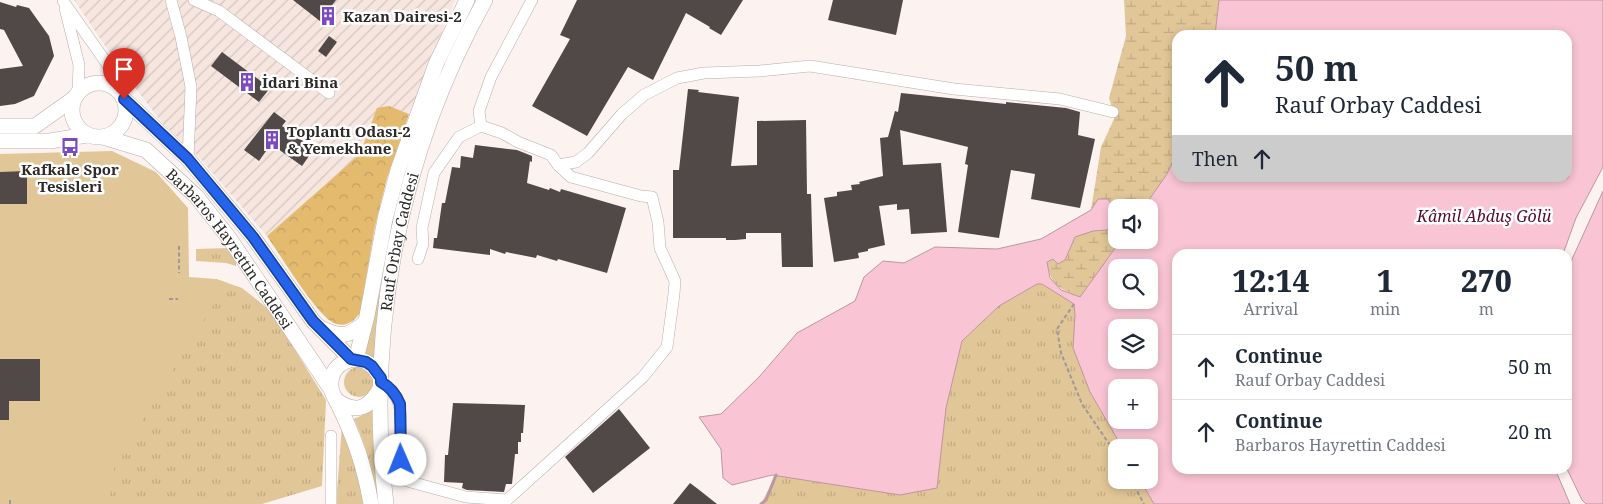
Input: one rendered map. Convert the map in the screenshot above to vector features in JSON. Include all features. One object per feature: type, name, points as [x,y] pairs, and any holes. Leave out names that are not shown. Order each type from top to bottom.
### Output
[{"type":"main road","name":"Rauf Orbay Caddesi","points":[[353,359],[364,324],[385,219],[398,170],[436,64],[467,0]]},
{"type":"main road","name":"Rauf Orbay Caddesi","points":[[386,504],[380,410],[381,382],[388,293],[402,208],[423,141],[449,72],[485,0]]},
{"type":"main road","points":[[0,126],[35,126],[85,86],[94,83],[111,86],[121,95],[126,115],[123,123],[111,134],[103,137],[87,135],[75,124],[72,116],[71,107],[76,95]]},
{"type":"main road","name":"Barbaros Hayrettin Caddesi","points":[[121,95],[188,159],[253,237],[317,326],[353,359]]},
{"type":"main road","points":[[0,141],[50,141],[87,135]]},
{"type":"main road","name":"Barbaros Hayrettin Caddesi","points":[[103,137],[146,150],[196,196],[229,238],[333,395]]},
{"type":"main road","points":[[317,326],[342,336],[351,333],[364,324]]},
{"type":"main road","points":[[333,395],[350,408],[367,406],[373,401],[381,382],[372,366],[366,362],[353,359],[343,362],[332,375],[333,395],[360,455],[371,504]]},
{"type":"street","points":[[62,0],[110,68],[121,95]]},
{"type":"street","points":[[62,0],[79,65],[76,95]]},
{"type":"street","points":[[171,0],[191,87],[188,159]]},
{"type":"street","points":[[194,0],[219,11],[329,93]]},
{"type":"street","points":[[481,126],[479,111],[491,77],[532,0]]},
{"type":"street","points":[[558,165],[576,162],[588,153],[622,114],[644,95],[677,78],[704,73],[760,71],[810,66],[954,89],[1060,99],[1113,112]]},
{"type":"street","points":[[381,382],[387,385],[400,404],[401,460],[407,481],[466,497],[507,500],[643,377],[667,347],[675,281],[660,248],[658,222],[652,197],[641,196],[571,177],[558,165],[551,155],[518,142],[502,133],[481,126],[459,137],[434,173],[422,228],[423,244],[418,259]]},
{"type":"street","points":[[331,436],[331,504]]},
{"type":"path","points":[[179,246],[179,273]]},
{"type":"path","points":[[169,299],[178,299]]},
{"type":"path","points":[[1074,304],[1057,328],[1061,353],[1082,404],[1108,442]]},
{"type":"path","points":[[1136,489],[1144,504]]},
{"type":"shaded area","points":[[74,0],[455,0],[409,114],[387,178],[354,321],[345,325],[334,323],[327,319],[313,303],[267,236],[196,154],[164,125],[125,75]]},
{"type":"green space","points":[[1124,0],[1220,0],[1216,30],[1172,30],[1172,164],[1167,174],[1150,199],[1098,199],[1091,210],[1101,147],[1115,117],[1109,98],[1126,36]]},
{"type":"green space","points":[[389,106],[409,114],[387,178],[375,226],[360,313],[349,323],[342,325],[334,323],[318,309],[267,236],[360,154],[377,108]]},
{"type":"green space","points":[[112,151],[156,172],[188,208],[189,277],[216,279],[227,283],[115,464],[109,504],[0,504],[0,154]]},
{"type":"green space","points":[[1107,230],[1108,249],[1115,249],[1082,296],[1072,294],[1057,285],[1053,281],[1047,262],[1053,259],[1065,260],[1075,237],[1093,231]]},
{"type":"green space","points":[[229,248],[236,259],[236,266],[226,263],[196,261],[196,249]]},
{"type":"green space","points":[[216,279],[242,288],[271,311],[326,400],[322,486],[262,504],[100,504],[107,460]]},
{"type":"green space","points":[[1037,284],[1042,284],[1074,304],[1090,392],[1108,423],[1108,429],[1112,429],[1117,439],[1108,439],[1108,489],[1145,489],[1154,504],[761,504],[776,475],[900,495],[946,408],[962,341],[999,306]]},
{"type":"green space","points":[[378,295],[380,295],[374,358],[360,352]]},
{"type":"green space","points":[[359,367],[365,368],[373,376],[373,388],[365,396],[359,397],[353,396],[345,388],[344,382],[345,376],[353,368]]},
{"type":"green space","points":[[373,410],[379,504],[377,504],[366,450],[354,419]]},
{"type":"green space","points":[[342,425],[355,456],[364,499],[363,504],[336,504]]},
{"type":"water","points":[[1219,0],[1603,0],[1603,167],[1576,218],[1565,249],[1172,249],[1172,474],[1557,474],[1570,504],[1154,504],[1145,489],[1158,489],[1158,439],[1117,439],[1112,429],[1158,429],[1158,379],[1108,379],[1108,423],[1090,392],[1073,348],[1074,304],[1042,284],[1037,284],[999,306],[962,341],[946,408],[937,488],[900,495],[772,475],[732,485],[723,478],[721,449],[699,417],[721,414],[759,377],[797,333],[855,301],[864,277],[883,261],[904,263],[935,247],[997,249],[1041,239],[1091,210],[1098,199],[1108,199],[1108,229],[1093,231],[1075,237],[1065,260],[1058,264],[1053,259],[1047,262],[1050,278],[1061,290],[1080,297],[1115,249],[1158,249],[1158,199],[1150,199],[1172,164],[1172,182],[1572,182],[1572,30],[1216,30]]},
{"type":"water","name":"Kâmil Abduş Gölü","points":[[1603,191],[1603,504],[1586,504],[1582,500],[1569,474],[1572,474],[1572,259]]},
{"type":"building","points":[[293,0],[336,0],[329,9],[334,13],[325,25]]},
{"type":"building","points":[[577,0],[743,0],[721,35],[686,13],[653,80],[628,67],[587,136],[532,106],[570,39],[560,35]]},
{"type":"building","points":[[833,0],[903,0],[896,35],[828,20]]},
{"type":"building","points":[[0,2],[16,7],[17,5],[29,8],[49,36],[54,56],[34,96],[15,104],[0,106],[0,69],[23,66],[4,30],[0,29]]},
{"type":"building","points":[[329,36],[337,42],[326,57],[318,51]]},
{"type":"building","name":"İdari Bina","points":[[222,52],[270,88],[259,102],[211,66]]},
{"type":"building","points":[[688,89],[739,97],[731,166],[757,165],[757,121],[806,120],[807,194],[811,194],[813,267],[782,267],[781,233],[746,233],[746,239],[735,240],[726,240],[726,238],[673,238],[673,170],[679,170]]},
{"type":"building","points":[[901,93],[1066,108],[1080,112],[1078,135],[1095,139],[1080,208],[1031,199],[1035,174],[1011,170],[999,238],[958,232],[968,165],[965,164],[968,147],[900,130],[903,165],[941,163],[947,232],[911,234],[909,209],[897,210],[897,204],[879,206],[885,245],[858,253],[859,258],[834,262],[824,198],[837,196],[837,192],[852,190],[851,185],[860,184],[859,182],[883,176],[880,138],[888,137],[895,111],[898,112]]},
{"type":"building","name":"Toplantı Odası-2 & Yemekhane","points":[[274,112],[286,121],[282,126],[314,149],[302,166],[271,144],[259,161],[244,150]]},
{"type":"building","points":[[475,145],[517,150],[532,156],[527,183],[560,192],[561,189],[626,208],[607,273],[537,255],[536,258],[506,252],[505,254],[490,249],[490,255],[433,248],[434,238],[437,238],[442,203],[445,203],[452,167],[460,168],[461,156],[473,158]]},
{"type":"building","points":[[27,171],[27,204],[0,204],[0,172]]},
{"type":"building","points":[[0,359],[40,359],[40,401],[9,401],[9,420],[0,420]]},
{"type":"building","points":[[453,403],[525,405],[523,433],[521,433],[521,442],[518,442],[518,454],[515,454],[512,484],[506,484],[504,492],[467,490],[462,488],[463,483],[444,482],[445,455],[448,455]]},
{"type":"building","points":[[619,409],[650,448],[593,493],[565,457]]},
{"type":"building","points":[[690,483],[698,489],[717,504],[673,504]]},
{"type":"waterway","points":[[761,504],[766,500],[776,475]]},
{"type":"place","name":"Kazan Dairesi-2","points":[[328,16]]},
{"type":"place","name":"İdari Bina","points":[[247,82]]},
{"type":"place","name":"Toplantı Odası-2 & Yemekhane","points":[[272,140]]},
{"type":"place","name":"Kafkale Spor Tesisleri","points":[[70,147]]},
{"type":"route","points":[[124,99],[188,159],[253,237],[313,321],[351,359],[359,359],[372,366],[381,378],[381,382],[387,385],[397,397],[400,404],[401,460]]}]
